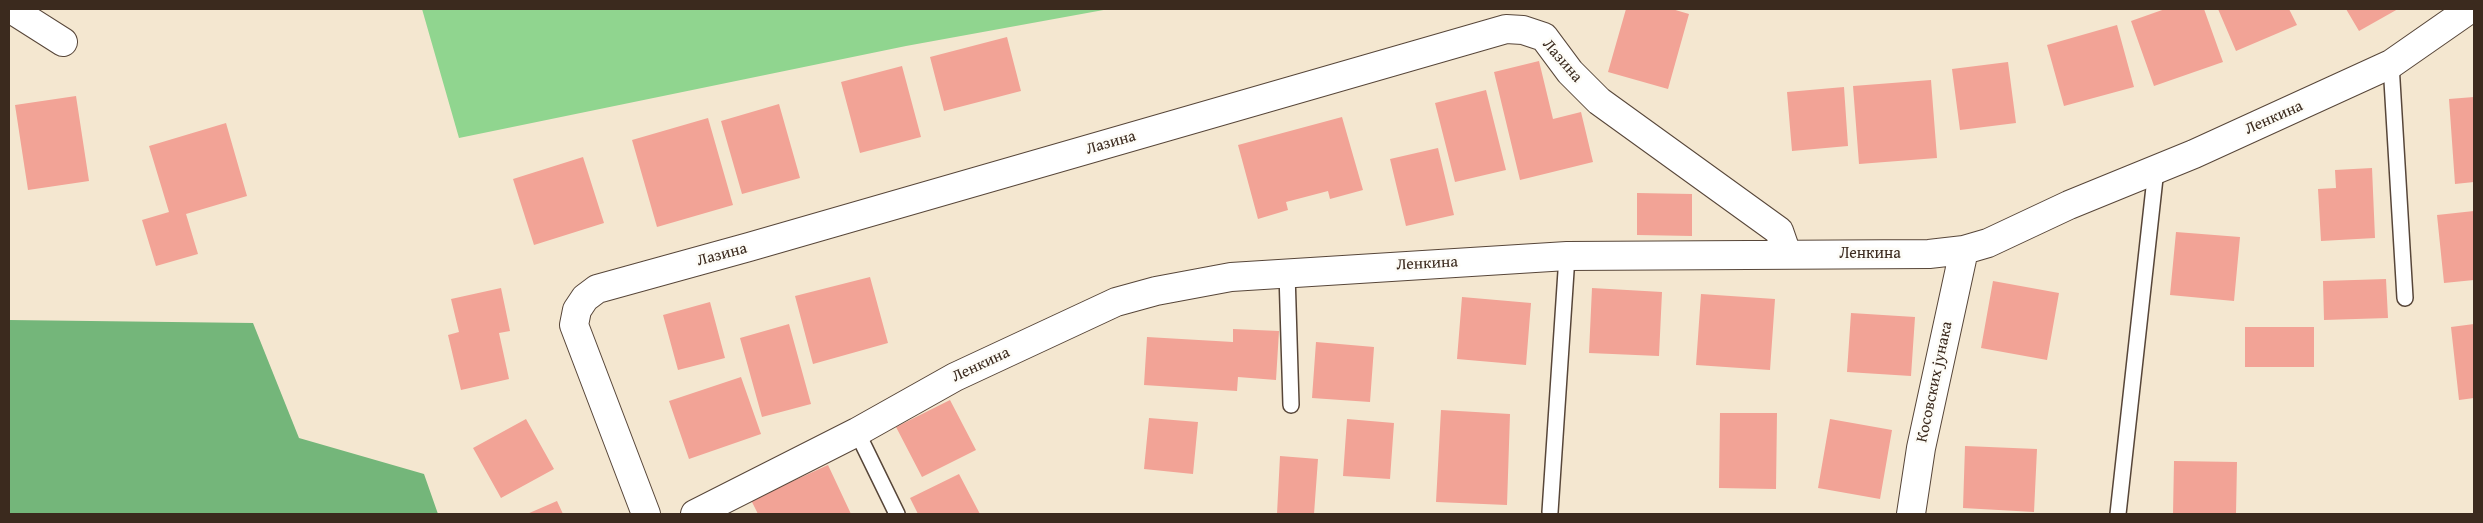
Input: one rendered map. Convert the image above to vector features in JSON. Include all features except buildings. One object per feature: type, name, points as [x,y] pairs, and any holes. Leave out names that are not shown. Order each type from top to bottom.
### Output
[{"type":"street","points":[[11,9],[63,42]]},
{"type":"street","name":"Ленкина","points":[[695,514],[857,432],[954,377],[1116,302],[1156,291],[1230,276],[1567,256],[1929,254],[1964,250],[1988,243],[2281,115],[2390,64],[2470,9]]},
{"type":"street","name":"Лазина","points":[[646,514],[574,325],[576,310],[585,298],[597,289],[750,247],[1506,29],[1523,30],[1544,37],[1570,72],[1599,101],[1780,231],[1787,254]]},
{"type":"street","name":"Косовских јунака","points":[[1912,514],[1921,448],[1964,250]]},
{"type":"lane","points":[[2390,64],[2405,298]]},
{"type":"lane","points":[[2118,514],[2156,169]]},
{"type":"lane","points":[[1550,512],[1567,256]]},
{"type":"lane","points":[[1287,273],[1291,406]]},
{"type":"lane","points":[[857,432],[897,514]]},
{"type":"green space","points":[[422,9],[1109,9],[906,46],[459,138]]},
{"type":"green space","points":[[9,320],[253,323],[299,438],[424,474],[438,514],[9,514]]}]
